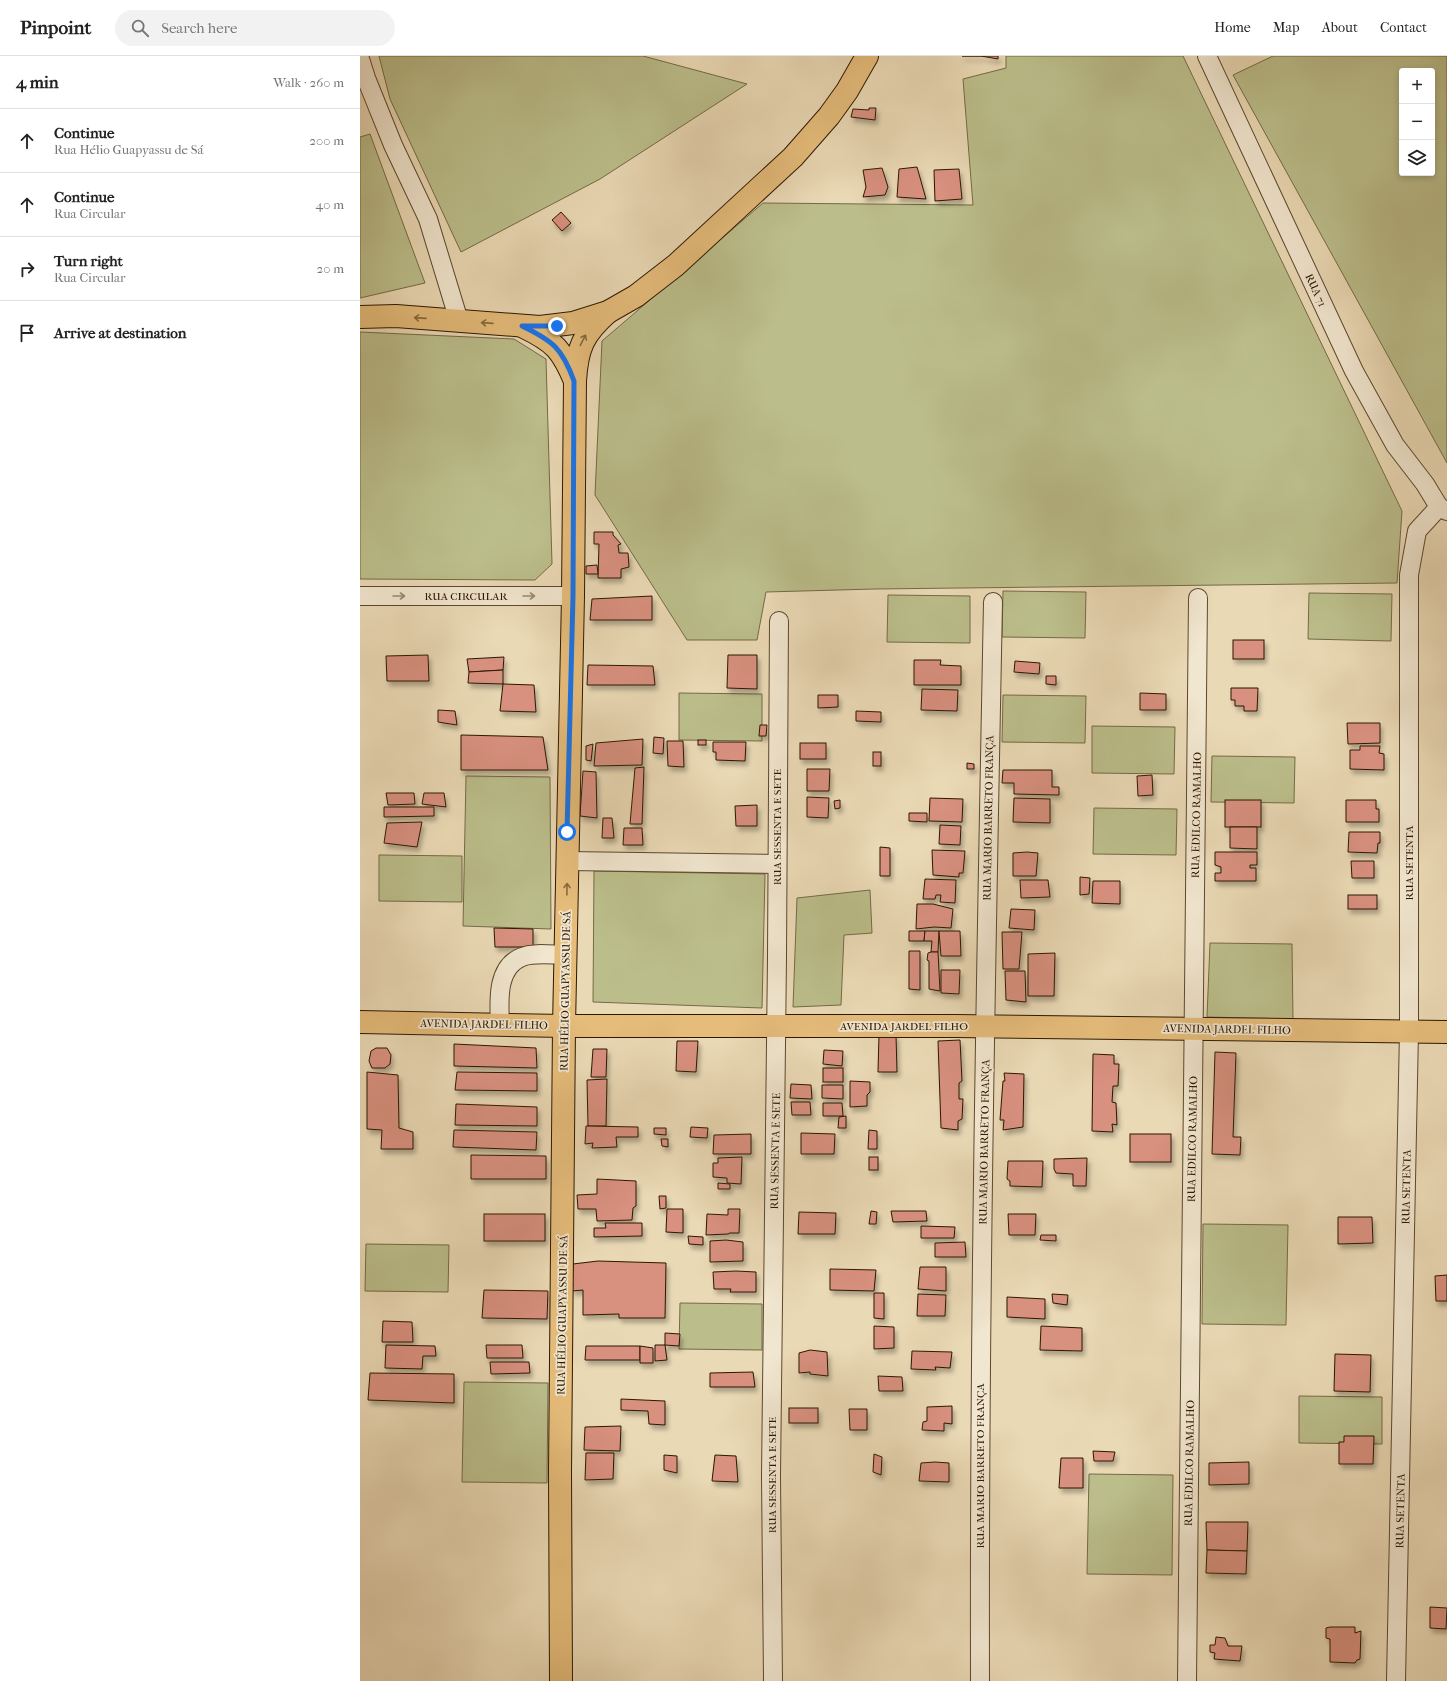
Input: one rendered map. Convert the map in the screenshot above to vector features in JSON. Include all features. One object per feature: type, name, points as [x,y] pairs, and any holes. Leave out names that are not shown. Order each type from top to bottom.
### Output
[{"type":"main road","points":[[360,317],[396,316],[522,326],[557,326],[573,323],[608,312],[636,296],[676,265],[793,157],[829,116],[847,91],[867,56]]},
{"type":"main road","name":"RUA HÉLIO GUAPYASSU DE SÁ","points":[[561,1681],[560,1472],[564,1026],[573,596],[574,381],[577,358],[582,342],[594,325],[608,312]]},
{"type":"main road","points":[[522,326],[554,344],[568,364],[574,381]]},
{"type":"main road","name":"AVENIDA JARDEL FILHO","points":[[360,1022],[564,1026],[984,1026],[1447,1032]]},
{"type":"street","name":"RUA 71","points":[[1207,56],[1354,371],[1395,445],[1443,509]]},
{"type":"street","points":[[360,59],[366,78],[393,145],[428,219],[459,321]]},
{"type":"street","name":"RUA SETENTA","points":[[1396,1681],[1408,1032],[1410,693],[1409,575],[1417,531],[1443,509]]},
{"type":"street","name":"RUA CIRCULAR","points":[[360,596],[573,596]]},
{"type":"street","name":"RUA EDILCO RAMALHO","points":[[1186,1681],[1198,598]]},
{"type":"street","name":"RUA MARIO BARRETO FRANÇA","points":[[980,1681],[979,1477],[984,1026],[992,602]]},
{"type":"street","name":"RUA SESSENTA E SETE","points":[[773,1681],[771,1476],[779,621]]},
{"type":"street","points":[[568,861],[777,864]]},
{"type":"street","points":[[500,1024],[500,991],[503,978],[513,962],[523,957],[566,955]]},
{"type":"green space","points":[[379,56],[643,56],[747,84],[600,179],[461,252],[390,99]]},
{"type":"green space","points":[[1006,56],[1183,56],[1402,511],[1397,583],[874,589],[766,592],[757,640],[687,640],[595,495],[602,341],[763,203],[973,205],[963,79],[1006,68]]},
{"type":"green space","points":[[1273,56],[1447,56],[1447,463],[1233,75]]},
{"type":"green space","points":[[370,134],[425,283],[360,298],[360,137]]},
{"type":"green space","points":[[360,332],[514,339],[546,359],[552,564],[535,580],[360,579]]},
{"type":"green space","points":[[1003,591],[1086,592],[1085,638],[1002,637]]},
{"type":"green space","points":[[1309,593],[1392,594],[1391,641],[1308,639]]},
{"type":"green space","points":[[888,595],[970,596],[970,643],[887,642]]},
{"type":"green space","points":[[679,693],[762,694],[762,741],[679,740]]},
{"type":"green space","points":[[1003,695],[1086,696],[1085,743],[1002,742]]},
{"type":"green space","points":[[1092,726],[1175,727],[1174,774],[1092,773]]},
{"type":"green space","points":[[1212,756],[1295,757],[1294,803],[1211,802]]},
{"type":"green space","points":[[466,776],[550,777],[551,929],[463,926]]},
{"type":"green space","points":[[1094,808],[1177,809],[1176,855],[1093,854]]},
{"type":"green space","points":[[379,855],[462,856],[462,902],[379,901]]},
{"type":"green space","points":[[594,871],[765,874],[762,1008],[593,1002]]},
{"type":"green space","points":[[870,890],[872,933],[844,935],[841,1005],[793,1007],[797,898]]},
{"type":"green space","points":[[1210,943],[1292,944],[1293,1019],[1207,1017]]},
{"type":"green space","points":[[1203,1224],[1288,1225],[1286,1325],[1202,1324]]},
{"type":"green space","points":[[366,1244],[449,1245],[448,1292],[365,1291]]},
{"type":"green space","points":[[680,1303],[762,1304],[762,1350],[679,1349]]},
{"type":"green space","points":[[464,1382],[548,1383],[547,1483],[462,1482]]},
{"type":"green space","points":[[1299,1396],[1382,1397],[1382,1444],[1299,1443]]},
{"type":"green space","points":[[1089,1474],[1173,1475],[1172,1575],[1087,1574]]},
{"type":"building","points":[[981,56],[998,56],[998,59]]},
{"type":"building","points":[[869,108],[876,108],[875,120],[851,117],[853,109],[869,110]]},
{"type":"building","points":[[917,167],[926,199],[897,197],[899,169]]},
{"type":"building","points":[[882,168],[888,187],[885,195],[863,197],[866,187],[863,170]]},
{"type":"building","points":[[959,169],[962,199],[935,201],[934,170]]},
{"type":"building","points":[[561,212],[571,223],[562,231],[552,220]]},
{"type":"building","points":[[594,532],[613,532],[613,535],[621,544],[618,545],[619,553],[628,553],[629,567],[621,569],[621,578],[598,578],[599,544],[594,544]]},
{"type":"building","points":[[597,565],[598,574],[586,574],[586,566]]},
{"type":"building","points":[[652,596],[652,620],[590,620],[592,599]]},
{"type":"building","points":[[1233,640],[1264,640],[1264,659],[1233,659]]},
{"type":"building","points":[[428,655],[429,681],[387,681],[386,656]]},
{"type":"building","points":[[728,655],[757,655],[757,689],[727,688]]},
{"type":"building","points":[[504,657],[503,670],[469,672],[467,659]]},
{"type":"building","points":[[914,660],[941,660],[940,665],[961,666],[961,685],[914,685]]},
{"type":"building","points":[[1015,661],[1040,663],[1039,674],[1014,672]]},
{"type":"building","points":[[588,665],[653,666],[655,685],[587,685]]},
{"type":"building","points":[[503,670],[503,684],[468,683],[469,672]]},
{"type":"building","points":[[1046,676],[1056,676],[1056,685],[1046,684]]},
{"type":"building","points":[[503,684],[534,685],[536,712],[500,711]]},
{"type":"building","points":[[1231,688],[1258,688],[1257,711],[1244,711],[1244,706],[1235,706],[1235,700],[1231,700]]},
{"type":"building","points":[[922,689],[958,690],[957,711],[921,710]]},
{"type":"building","points":[[1140,693],[1166,694],[1166,710],[1140,710]]},
{"type":"building","points":[[818,695],[838,695],[838,707],[818,708]]},
{"type":"building","points":[[438,710],[455,711],[457,725],[438,722]]},
{"type":"building","points":[[856,711],[881,712],[881,722],[856,721]]},
{"type":"building","points":[[1347,723],[1380,723],[1380,743],[1348,744]]},
{"type":"building","points":[[760,725],[767,725],[766,736],[759,736]]},
{"type":"building","points":[[461,735],[543,737],[548,770],[461,770]]},
{"type":"building","points":[[654,737],[664,738],[663,754],[653,753]]},
{"type":"building","points":[[643,739],[642,765],[594,766],[596,743]]},
{"type":"building","points":[[698,740],[706,740],[706,745],[698,745]]},
{"type":"building","points":[[667,741],[683,741],[684,767],[668,766]]},
{"type":"building","points":[[713,742],[746,742],[745,761],[716,760],[716,752],[713,752]]},
{"type":"building","points":[[800,743],[826,743],[826,759],[800,759]]},
{"type":"building","points":[[593,744],[591,761],[586,760],[586,746]]},
{"type":"building","points":[[1360,746],[1380,746],[1379,753],[1384,754],[1384,770],[1350,769],[1350,750],[1360,750]]},
{"type":"building","points":[[873,752],[881,752],[881,766],[873,766]]},
{"type":"building","points":[[967,763],[974,764],[974,769],[967,769]]},
{"type":"building","points":[[644,767],[642,824],[630,824],[635,768]]},
{"type":"building","points":[[807,769],[830,769],[829,791],[807,791]]},
{"type":"building","points":[[1003,770],[1052,770],[1052,787],[1059,787],[1059,795],[1014,794],[1014,783],[1002,783]]},
{"type":"building","points":[[583,771],[596,772],[597,818],[580,816]]},
{"type":"building","points":[[1152,775],[1153,795],[1138,796],[1137,776]]},
{"type":"building","points":[[386,793],[414,793],[415,804],[388,805]]},
{"type":"building","points":[[424,793],[444,793],[446,807],[422,804]]},
{"type":"building","points":[[807,797],[829,798],[828,818],[807,817]]},
{"type":"building","points":[[930,798],[963,799],[962,822],[929,821]]},
{"type":"building","points":[[1014,798],[1050,799],[1050,823],[1013,822]]},
{"type":"building","points":[[840,800],[840,808],[835,809],[834,801]]},
{"type":"building","points":[[1225,800],[1261,800],[1261,827],[1225,827]]},
{"type":"building","points":[[1346,800],[1376,800],[1376,809],[1379,809],[1379,822],[1346,822]]},
{"type":"building","points":[[757,805],[757,826],[736,826],[735,806]]},
{"type":"building","points":[[384,807],[434,807],[434,816],[384,817]]},
{"type":"building","points":[[909,813],[927,813],[927,822],[909,821]]},
{"type":"building","points":[[603,818],[612,818],[614,838],[602,838]]},
{"type":"building","points":[[422,822],[417,847],[384,843],[387,823]]},
{"type":"building","points":[[940,825],[961,826],[960,845],[939,844]]},
{"type":"building","points":[[1230,827],[1257,827],[1257,849],[1230,848]]},
{"type":"building","points":[[624,828],[642,828],[643,845],[623,845]]},
{"type":"building","points":[[1349,832],[1380,832],[1380,843],[1378,843],[1377,853],[1348,852]]},
{"type":"building","points":[[880,847],[890,848],[890,876],[880,876]]},
{"type":"building","points":[[932,850],[965,851],[963,873],[959,873],[959,877],[933,875]]},
{"type":"building","points":[[1215,852],[1257,852],[1257,865],[1250,865],[1250,868],[1256,868],[1256,881],[1215,881],[1215,873],[1221,873],[1221,867],[1215,865]]},
{"type":"building","points":[[1013,853],[1038,853],[1036,876],[1013,876]]},
{"type":"building","points":[[1351,861],[1374,861],[1374,878],[1352,878]]},
{"type":"building","points":[[1080,877],[1090,878],[1089,894],[1080,895]]},
{"type":"building","points":[[925,879],[956,880],[955,903],[940,902],[941,895],[936,895],[935,899],[923,899]]},
{"type":"building","points":[[1020,880],[1048,880],[1050,897],[1021,898]]},
{"type":"building","points":[[1093,881],[1120,881],[1120,904],[1092,903]]},
{"type":"building","points":[[1348,895],[1377,895],[1377,909],[1348,909]]},
{"type":"building","points":[[917,904],[933,904],[953,909],[951,928],[934,927],[916,929]]},
{"type":"building","points":[[1011,909],[1035,910],[1034,930],[1009,928]]},
{"type":"building","points":[[494,928],[533,929],[533,947],[495,947]]},
{"type":"building","points":[[909,931],[925,931],[924,941],[909,941]]},
{"type":"building","points":[[925,931],[939,931],[938,952],[931,952],[932,941],[924,941]]},
{"type":"building","points":[[939,931],[960,931],[961,956],[941,956]]},
{"type":"building","points":[[1002,932],[1022,932],[1019,969],[1003,969]]},
{"type":"building","points":[[909,951],[920,951],[920,990],[909,989]]},
{"type":"building","points":[[938,952],[940,991],[929,989],[929,961],[927,960],[928,953]]},
{"type":"building","points":[[1055,953],[1054,996],[1028,996],[1028,954]]},
{"type":"building","points":[[941,970],[960,970],[959,994],[941,993]]},
{"type":"building","points":[[1005,971],[1025,971],[1026,1002],[1006,1000]]},
{"type":"building","points":[[879,1035],[896,1035],[897,1072],[878,1072]]},
{"type":"building","points":[[960,1040],[962,1081],[959,1083],[959,1099],[963,1099],[962,1119],[958,1121],[958,1130],[941,1128],[938,1041]]},
{"type":"building","points":[[677,1041],[698,1041],[696,1072],[676,1071]]},
{"type":"building","points":[[454,1044],[536,1048],[537,1068],[454,1066]]},
{"type":"building","points":[[376,1048],[387,1048],[391,1055],[390,1064],[385,1068],[372,1068],[369,1061],[371,1051]]},
{"type":"building","points":[[593,1049],[607,1049],[606,1077],[591,1077]]},
{"type":"building","points":[[824,1050],[843,1051],[842,1066],[823,1064]]},
{"type":"building","points":[[1215,1052],[1236,1053],[1233,1137],[1241,1137],[1240,1155],[1212,1154]]},
{"type":"building","points":[[1093,1054],[1114,1055],[1114,1064],[1119,1064],[1118,1086],[1113,1086],[1112,1102],[1116,1103],[1117,1125],[1112,1124],[1113,1132],[1092,1131]]},
{"type":"building","points":[[823,1068],[843,1068],[843,1082],[823,1082]]},
{"type":"building","points":[[367,1072],[398,1075],[399,1128],[413,1132],[413,1149],[381,1149],[382,1130],[367,1129]]},
{"type":"building","points":[[457,1072],[537,1073],[537,1091],[455,1090]]},
{"type":"building","points":[[1004,1073],[1024,1074],[1023,1127],[1003,1130],[1004,1120],[1000,1120],[1003,1081],[1005,1081]]},
{"type":"building","points":[[607,1079],[606,1126],[588,1126],[587,1080]]},
{"type":"building","points":[[850,1081],[870,1082],[870,1092],[867,1095],[867,1106],[850,1107]]},
{"type":"building","points":[[791,1084],[811,1085],[812,1099],[790,1098]]},
{"type":"building","points":[[822,1085],[843,1085],[843,1099],[822,1098]]},
{"type":"building","points":[[791,1102],[810,1102],[811,1115],[792,1115]]},
{"type":"building","points":[[823,1103],[842,1103],[843,1116],[823,1116]]},
{"type":"building","points":[[456,1104],[537,1107],[537,1126],[455,1125]]},
{"type":"building","points":[[846,1116],[846,1128],[838,1128],[839,1117]]},
{"type":"building","points":[[586,1126],[638,1127],[638,1137],[616,1137],[617,1147],[592,1148],[593,1143],[585,1144]]},
{"type":"building","points":[[691,1127],[708,1128],[707,1138],[690,1137]]},
{"type":"building","points":[[654,1128],[666,1128],[666,1135],[654,1134]]},
{"type":"building","points":[[454,1130],[537,1132],[536,1150],[453,1147]]},
{"type":"building","points":[[869,1130],[877,1131],[877,1149],[868,1149]]},
{"type":"building","points":[[801,1133],[835,1134],[834,1154],[801,1154]]},
{"type":"building","points":[[751,1134],[751,1154],[713,1154],[714,1135]]},
{"type":"building","points":[[1130,1134],[1171,1134],[1171,1162],[1130,1162]]},
{"type":"building","points":[[661,1139],[668,1139],[668,1147],[662,1146]]},
{"type":"building","points":[[471,1155],[546,1156],[546,1179],[471,1179]]},
{"type":"building","points":[[742,1157],[741,1184],[727,1183],[727,1178],[713,1177],[713,1163],[718,1163],[718,1158]]},
{"type":"building","points":[[869,1157],[878,1157],[878,1170],[869,1170]]},
{"type":"building","points":[[1087,1158],[1086,1186],[1073,1186],[1073,1174],[1056,1173],[1054,1169],[1054,1159]]},
{"type":"building","points":[[1008,1161],[1043,1161],[1042,1187],[1010,1186],[1010,1181],[1007,1179]]},
{"type":"building","points":[[597,1179],[636,1181],[636,1206],[633,1208],[632,1220],[597,1221],[596,1209],[578,1209],[577,1195],[597,1194]]},
{"type":"building","points":[[718,1183],[730,1184],[730,1189],[718,1189]]},
{"type":"building","points":[[659,1196],[666,1196],[666,1208],[660,1209]]},
{"type":"building","points":[[667,1209],[683,1209],[683,1233],[666,1232]]},
{"type":"building","points":[[728,1209],[740,1209],[739,1233],[706,1235],[707,1214],[728,1215]]},
{"type":"building","points":[[871,1211],[877,1212],[876,1224],[869,1224]]},
{"type":"building","points":[[891,1211],[926,1211],[927,1221],[893,1222]]},
{"type":"building","points":[[799,1212],[836,1213],[835,1234],[798,1234]]},
{"type":"building","points":[[484,1214],[545,1214],[545,1241],[484,1241]]},
{"type":"building","points":[[1008,1214],[1036,1214],[1035,1235],[1009,1235]]},
{"type":"building","points":[[1338,1217],[1372,1217],[1373,1243],[1338,1244]]},
{"type":"building","points":[[605,1223],[642,1223],[642,1236],[594,1237],[594,1228],[606,1228]]},
{"type":"building","points":[[921,1226],[955,1227],[954,1238],[921,1238]]},
{"type":"building","points":[[1041,1235],[1056,1235],[1056,1241],[1040,1240]]},
{"type":"building","points":[[688,1236],[703,1237],[703,1245],[689,1244]]},
{"type":"building","points":[[726,1240],[743,1242],[743,1261],[710,1262],[710,1241]]},
{"type":"building","points":[[965,1242],[966,1257],[935,1257],[935,1243]]},
{"type":"building","points":[[598,1261],[666,1263],[665,1318],[619,1318],[619,1314],[583,1315],[583,1290],[572,1291],[573,1264]]},
{"type":"building","points":[[920,1267],[946,1267],[946,1291],[918,1289]]},
{"type":"building","points":[[830,1269],[876,1270],[874,1291],[830,1290]]},
{"type":"building","points":[[713,1272],[756,1272],[756,1292],[730,1292],[731,1289],[714,1289]]},
{"type":"building","points":[[1447,1275],[1447,1301],[1436,1301],[1435,1276]]},
{"type":"building","points":[[484,1290],[548,1291],[547,1319],[482,1318]]},
{"type":"building","points":[[874,1293],[884,1293],[884,1319],[874,1318]]},
{"type":"building","points":[[918,1294],[946,1295],[945,1316],[917,1316]]},
{"type":"building","points":[[1052,1294],[1068,1295],[1067,1305],[1053,1303]]},
{"type":"building","points":[[1007,1297],[1045,1299],[1045,1319],[1007,1317]]},
{"type":"building","points":[[383,1321],[412,1322],[413,1342],[382,1342]]},
{"type":"building","points":[[874,1326],[894,1327],[894,1348],[874,1349]]},
{"type":"building","points":[[1041,1326],[1082,1328],[1082,1351],[1040,1350]]},
{"type":"building","points":[[665,1333],[680,1334],[679,1346],[665,1345]]},
{"type":"building","points":[[386,1345],[435,1346],[436,1356],[423,1356],[422,1369],[385,1368]]},
{"type":"building","points":[[486,1345],[522,1345],[523,1358],[487,1358]]},
{"type":"building","points":[[655,1345],[665,1345],[667,1360],[655,1361]]},
{"type":"building","points":[[586,1346],[640,1346],[640,1360],[585,1360]]},
{"type":"building","points":[[640,1346],[653,1348],[653,1363],[640,1363]]},
{"type":"building","points":[[810,1350],[827,1352],[828,1376],[810,1374],[810,1372],[799,1373],[799,1353]]},
{"type":"building","points":[[912,1351],[952,1352],[950,1368],[935,1367],[936,1370],[911,1369]]},
{"type":"building","points":[[1335,1354],[1371,1355],[1370,1392],[1334,1391]]},
{"type":"building","points":[[490,1362],[529,1362],[530,1373],[491,1374]]},
{"type":"building","points":[[753,1372],[755,1387],[710,1387],[710,1373]]},
{"type":"building","points":[[370,1373],[454,1374],[454,1403],[368,1400]]},
{"type":"building","points":[[878,1376],[902,1377],[903,1391],[879,1391]]},
{"type":"building","points":[[621,1399],[665,1401],[665,1425],[649,1424],[648,1411],[621,1410]]},
{"type":"building","points":[[952,1406],[952,1424],[944,1423],[944,1431],[922,1430],[923,1422],[927,1421],[927,1407]]},
{"type":"building","points":[[789,1408],[818,1408],[818,1423],[789,1423]]},
{"type":"building","points":[[849,1409],[867,1409],[867,1430],[850,1430]]},
{"type":"building","points":[[621,1426],[620,1451],[584,1450],[585,1427]]},
{"type":"building","points":[[1344,1436],[1374,1436],[1373,1464],[1339,1464],[1339,1442],[1344,1442]]},
{"type":"building","points":[[1093,1451],[1115,1452],[1113,1461],[1094,1461]]},
{"type":"building","points":[[586,1453],[614,1453],[613,1479],[585,1480]]},
{"type":"building","points":[[874,1454],[882,1457],[881,1475],[873,1472]]},
{"type":"building","points":[[664,1455],[677,1456],[677,1473],[664,1470]]},
{"type":"building","points":[[715,1455],[736,1456],[738,1482],[712,1481]]},
{"type":"building","points":[[1061,1458],[1083,1458],[1083,1488],[1059,1488]]},
{"type":"building","points":[[1249,1462],[1249,1484],[1209,1485],[1209,1463]]},
{"type":"building","points":[[921,1463],[949,1463],[949,1482],[919,1481]]},
{"type":"building","points":[[1206,1522],[1248,1522],[1247,1551],[1207,1550]]},
{"type":"building","points":[[1207,1550],[1247,1551],[1246,1574],[1206,1573]]},
{"type":"building","points":[[1430,1607],[1447,1608],[1446,1629],[1430,1628]]},
{"type":"building","points":[[1355,1627],[1355,1633],[1361,1631],[1360,1659],[1355,1663],[1330,1662],[1330,1639],[1326,1638],[1326,1628]]},
{"type":"building","points":[[1216,1637],[1225,1638],[1228,1646],[1242,1646],[1240,1661],[1214,1659],[1215,1653],[1210,1652],[1210,1645],[1215,1645]]},
{"type":"route","points":[[557,326],[522,326],[554,344],[568,364],[574,381],[573,596],[567,832]]}]
